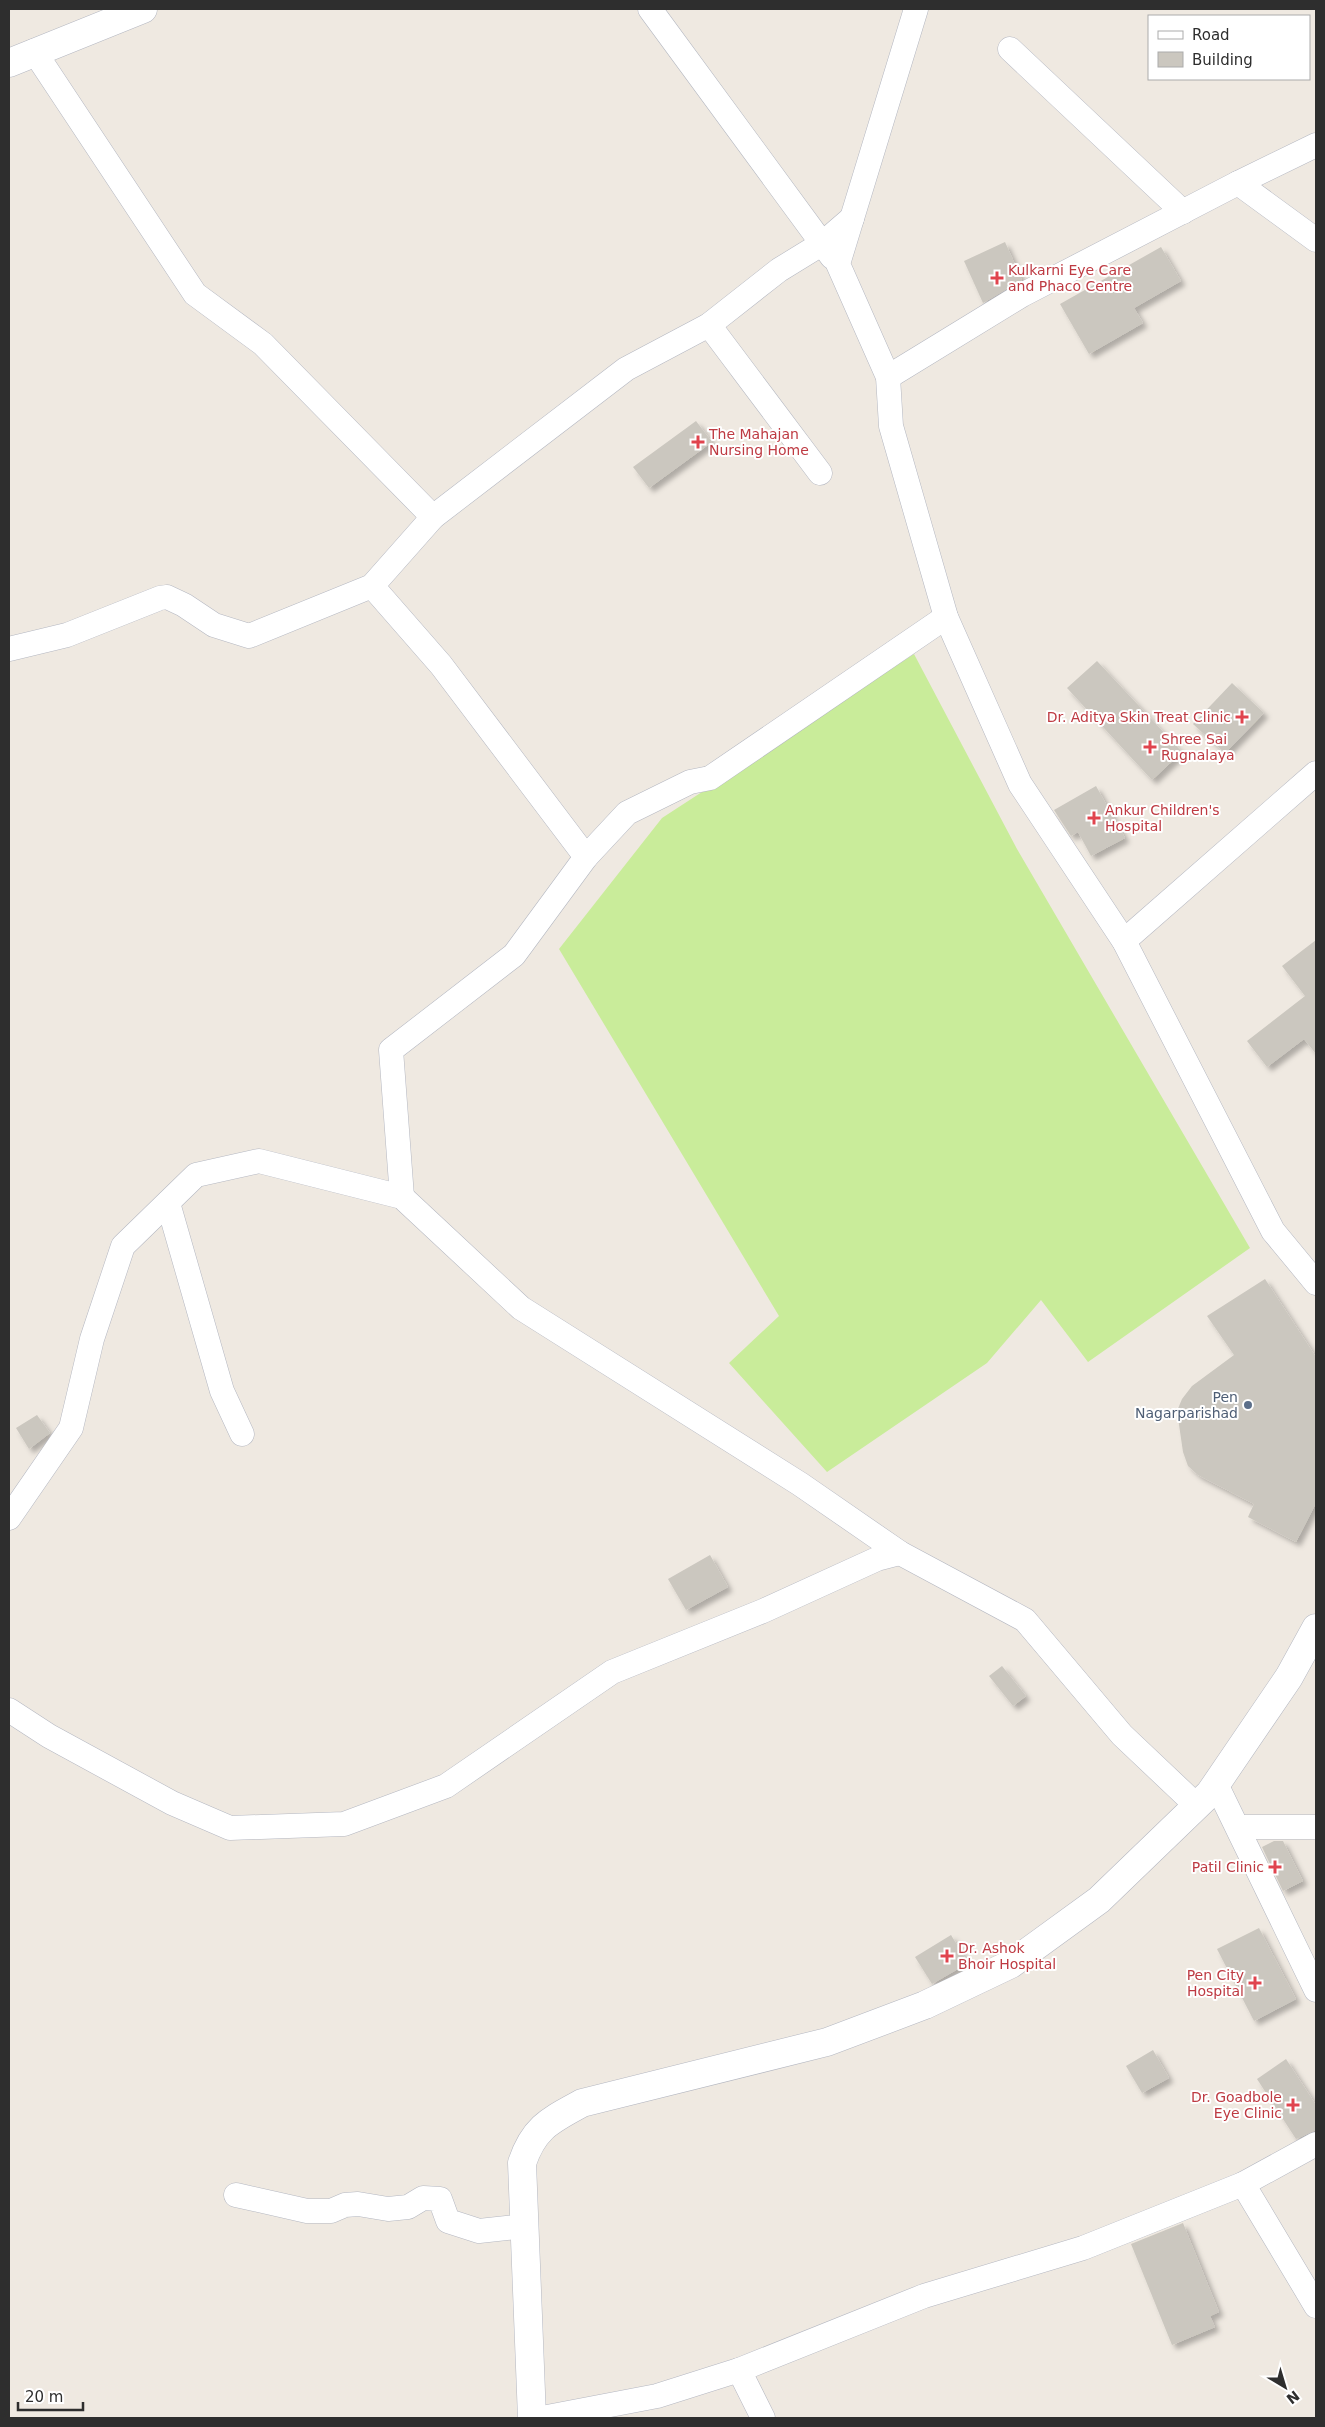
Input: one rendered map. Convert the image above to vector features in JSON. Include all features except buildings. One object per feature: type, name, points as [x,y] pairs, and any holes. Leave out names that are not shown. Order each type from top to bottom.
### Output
[{"type":"main road","points":[[9,63],[130,11]]},
{"type":"main road","points":[[532,2418],[522,2163],[528,2146],[548,2121],[582,2103],[827,2042],[925,2006],[1011,1964],[1099,1900],[1197,1806],[1216,1784],[1290,1677],[1316,1628]]},
{"type":"street","points":[[650,9],[838,264],[888,377],[891,426],[946,617],[1020,784],[1124,941],[1273,1231],[1316,1283]]},
{"type":"street","points":[[838,264],[916,9]]},
{"type":"street","points":[[1010,49],[1183,212]]},
{"type":"street","points":[[34,51],[195,294],[263,344],[433,517]]},
{"type":"street","points":[[888,377],[1022,295],[1238,183],[1316,145]]},
{"type":"street","points":[[1238,183],[1316,240]]},
{"type":"street","points":[[9,650],[67,635],[160,598],[167,597],[184,604],[214,625],[248,636],[372,586],[433,517],[626,369],[709,325],[779,270],[822,243],[852,218]]},
{"type":"street","points":[[709,325],[820,473]]},
{"type":"street","points":[[372,586],[441,665],[586,857]]},
{"type":"street","points":[[402,1197],[391,1050],[514,954],[586,857],[627,813],[690,782],[710,778],[946,617]]},
{"type":"street","points":[[1124,941],[1316,772]]},
{"type":"street","points":[[9,1518],[71,1428],[92,1339],[123,1246],[196,1176],[259,1161],[402,1197],[521,1308],[800,1484],[900,1553],[1025,1620],[1122,1735],[1197,1806]]},
{"type":"street","points":[[168,1203],[222,1391],[242,1434]]},
{"type":"street","points":[[9,1710],[49,1736],[172,1803],[230,1828],[344,1824],[446,1786],[612,1672],[763,1611],[877,1559],[900,1553]]},
{"type":"street","points":[[1216,1784],[1316,1990]]},
{"type":"street","points":[[1238,1827],[1316,1827]]},
{"type":"street","points":[[542,2418],[656,2396],[739,2370],[924,2296],[1083,2248],[1243,2184],[1316,2144]]},
{"type":"street","points":[[1243,2184],[1316,2306]]},
{"type":"street","points":[[236,2195],[307,2211],[331,2210],[345,2205],[358,2204],[388,2209],[408,2207],[422,2198],[440,2199],[448,2221],[479,2230],[525,2226]]},
{"type":"street","points":[[739,2370],[763,2418]]},
{"type":"green space","points":[[914,654],[1017,849],[1250,1248],[1088,1362],[1041,1300],[987,1363],[827,1472],[729,1363],[779,1316],[559,949],[662,818]]},
{"type":"place","name":"Kulkarni Eye Care and Phaco Centre","points":[[997,278]]},
{"type":"place","name":"The Mahajan Nursing Home","points":[[698,442]]},
{"type":"place","name":"Dr. Aditya Skin Treat Clinic","points":[[1242,717]]},
{"type":"place","name":"Shree Sai Rugnalaya","points":[[1150,747]]},
{"type":"place","name":"Ankur Children's Hospital","points":[[1094,818]]},
{"type":"place","name":"Pen Nagarparishad","points":[[1248,1405]]},
{"type":"place","name":"Patil Clinic","points":[[1275,1867]]},
{"type":"place","name":"Dr. Ashok Bhoir Hospital","points":[[947,1956]]},
{"type":"place","name":"Pen City Hospital","points":[[1255,1983]]},
{"type":"place","name":"Dr. Goadbole Eye Clinic","points":[[1293,2105]]}]
